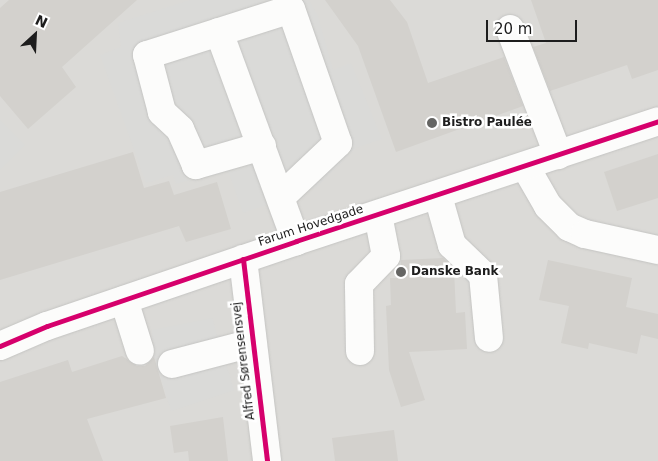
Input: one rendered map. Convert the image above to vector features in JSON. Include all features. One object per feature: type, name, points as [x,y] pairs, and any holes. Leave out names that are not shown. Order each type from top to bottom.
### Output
[{"type":"street","points":[[262,146],[196,165],[180,129],[162,112],[147,55],[291,9],[338,143],[282,196]]},
{"type":"street","points":[[510,29],[558,155]]},
{"type":"street","points":[[219,32],[282,196],[296,241]]},
{"type":"street","name":"Farum Hovedgade","points":[[0,346],[124,300],[243,259],[438,196],[658,121]]},
{"type":"street","points":[[525,166],[548,206],[569,227],[586,234],[658,250]]},
{"type":"street","points":[[438,196],[452,245],[483,275],[489,338]]},
{"type":"street","points":[[360,352],[359,284],[386,256],[378,215]]},
{"type":"street","name":"Alfred Sørensensvej","points":[[243,259],[266,461]]},
{"type":"street","points":[[124,300],[140,351]]},
{"type":"street","points":[[172,364],[252,343]]},
{"type":"shaded area","points":[[0,0],[658,0],[658,461],[0,461]]},
{"type":"shaded area","points":[[190,0],[309,0],[318,16],[333,70],[351,63],[382,139],[356,148],[317,187],[243,213],[228,171],[176,184],[173,175],[146,183],[100,55],[121,47],[118,23]]},
{"type":"shaded area","points":[[0,120],[25,145],[0,170]]},
{"type":"shaded area","points":[[212,318],[234,390],[171,411],[152,350],[152,330]]},
{"type":"building","points":[[9,0],[137,0],[62,67],[76,87],[28,129],[0,96],[0,8]]},
{"type":"building","points":[[325,0],[390,0],[407,22],[428,83],[504,57],[523,106],[396,152],[358,46]]},
{"type":"building","points":[[531,0],[658,0],[658,70],[632,79],[627,65],[550,91],[533,47],[546,43]]},
{"type":"building","points":[[133,152],[144,188],[169,181],[174,195],[217,182],[231,229],[186,242],[179,226],[0,280],[0,192]]},
{"type":"building","points":[[658,154],[658,198],[617,211],[604,172]]},
{"type":"building","points":[[443,258],[454,269],[456,313],[465,312],[467,349],[409,352],[425,400],[401,407],[389,370],[386,306],[391,305],[390,278],[400,278],[401,260]]},
{"type":"building","points":[[548,260],[632,278],[626,307],[658,314],[658,339],[641,335],[637,354],[589,343],[588,349],[561,343],[569,306],[539,300]]},
{"type":"building","points":[[122,356],[137,366],[145,366],[154,357],[166,398],[87,419],[103,461],[0,461],[0,382],[68,360],[72,372]]},
{"type":"building","points":[[223,417],[228,461],[189,461],[188,451],[174,453],[170,426]]},
{"type":"building","points":[[394,430],[398,461],[335,461],[332,438]]},
{"type":"cycle path","points":[[0,346],[47,326],[658,121]]},
{"type":"cycle path","points":[[243,259],[267,461]]},
{"type":"place","name":"Bistro Paulée","points":[[432,123]]},
{"type":"place","name":"Danske Bank","points":[[401,272]]}]
